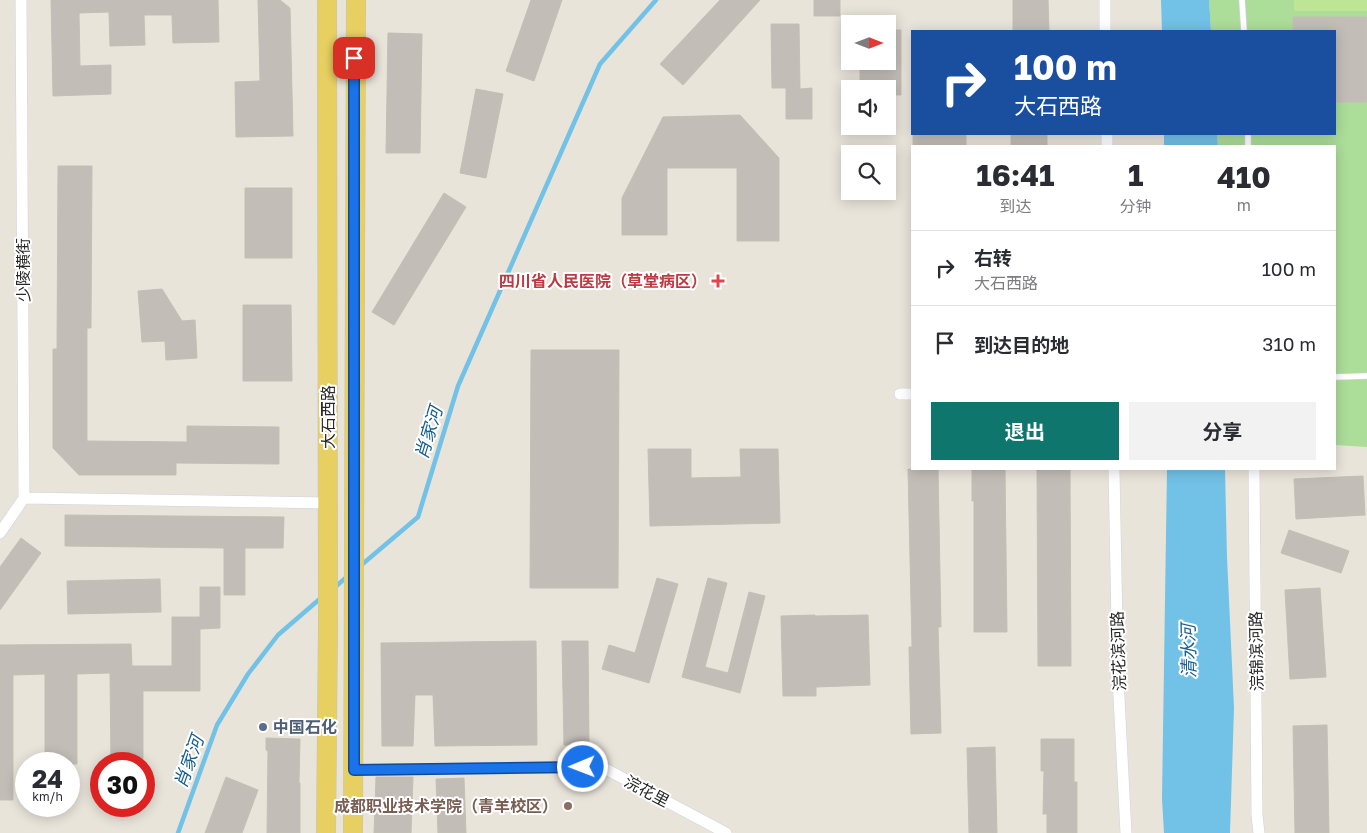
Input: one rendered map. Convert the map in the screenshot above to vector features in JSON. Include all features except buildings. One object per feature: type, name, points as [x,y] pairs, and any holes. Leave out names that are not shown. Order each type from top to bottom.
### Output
[{"type":"main road","name":"大石西路","points":[[326,833],[328,626],[327,0]]},
{"type":"main road","name":"大石西路","points":[[354,833],[356,0]]},
{"type":"street","name":"少陵横街","points":[[21,0],[24,498]]},
{"type":"street","points":[[1105,0],[1105,30]]},
{"type":"street","points":[[900,394],[911,394]]},
{"type":"street","name":"浣花滨河路","points":[[1114,470],[1118,678],[1126,833]]},
{"type":"street","name":"浣锦滨河路","points":[[1254,470],[1257,815],[1259,833]]},
{"type":"street","points":[[0,533],[24,498],[328,503]]},
{"type":"street","name":"浣花里","points":[[354,770],[602,767],[726,833]]},
{"type":"lane","points":[[1242,0],[1244,30]]},
{"type":"lane","points":[[1336,377],[1367,376]]},
{"type":"green space","points":[[1209,0],[1367,0],[1367,447],[1336,445],[1336,145],[1218,145],[1217,135],[1336,135],[1336,30],[1211,30]]},
{"type":"green space","points":[[1294,0],[1367,0],[1367,11],[1294,11]]},
{"type":"water","points":[[1161,0],[1209,0],[1211,30],[1162,30]]},
{"type":"water","points":[[1164,135],[1217,135],[1218,145],[1164,145]]},
{"type":"water","name":"清水河","points":[[1167,470],[1225,470],[1234,708],[1230,833],[1164,833],[1162,799]]},
{"type":"waterway","name":"肖家河","points":[[359,567],[418,517],[458,386],[600,64],[656,0]]},
{"type":"waterway","name":"肖家河","points":[[334,588],[349,575]]},
{"type":"waterway","name":"肖家河","points":[[178,833],[217,725],[248,674],[278,635],[322,597]]},
{"type":"place","name":"四川省人民医院（草堂病区）","points":[[718,281]]},
{"type":"place","name":"中国石化","points":[[263,727]]},
{"type":"place","name":"成都职业技术学院（青羊校区）","points":[[568,806]]},
{"type":"route","points":[[354,58],[354,770],[583,767]]}]
